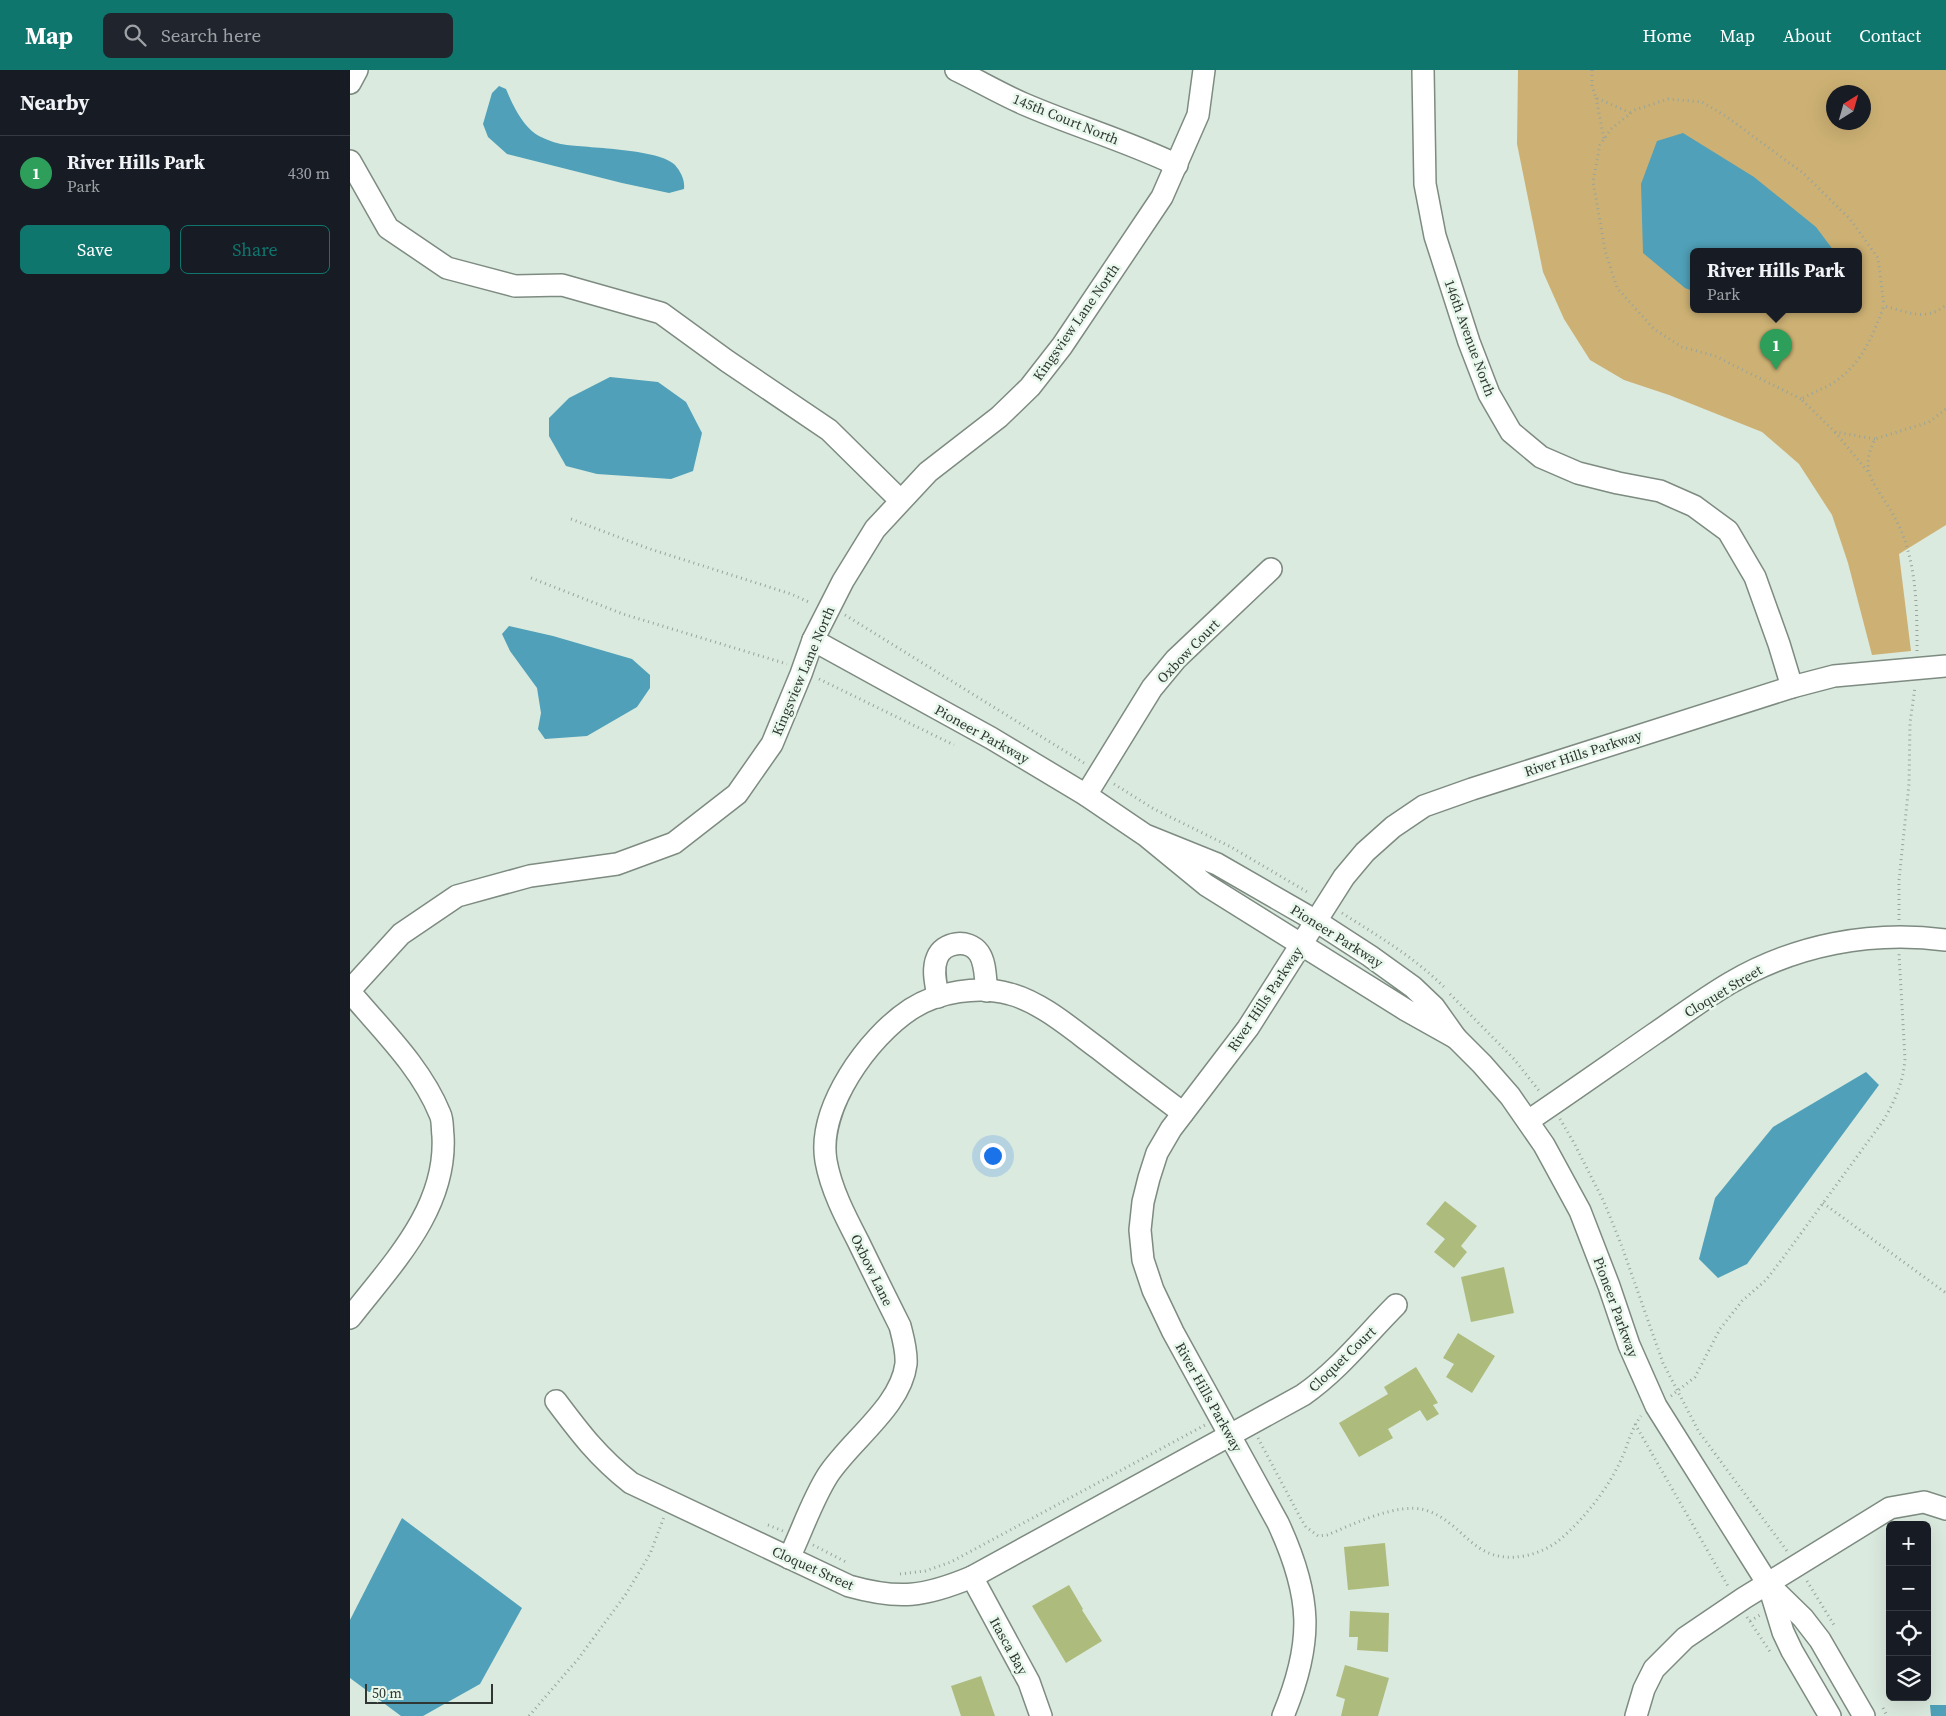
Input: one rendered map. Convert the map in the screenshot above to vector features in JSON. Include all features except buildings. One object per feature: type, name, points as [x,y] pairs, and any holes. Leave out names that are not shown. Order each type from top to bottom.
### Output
[{"type":"street","points":[[350,83],[357,70]]},
{"type":"street","name":"145th Court North","points":[[956,70],[1023,104],[1146,150],[1177,165]]},
{"type":"street","name":"Kingsview Lane North","points":[[350,1318],[408,1244],[432,1204],[444,1155],[442,1116],[420,1076],[350,991],[401,934],[457,896],[530,876],[617,864],[674,843],[737,794],[772,744],[813,640],[843,581],[875,529],[928,472],[999,417],[1030,387],[1062,346],[1162,196],[1198,115],[1204,70]]},
{"type":"street","name":"146th Avenue North","points":[[1423,70],[1425,184],[1435,236],[1469,342],[1489,394],[1511,432],[1541,457],[1578,473],[1660,491],[1694,506],[1728,531],[1755,578],[1779,644],[1792,687]]},
{"type":"street","points":[[350,161],[388,228],[447,268],[515,286],[562,285],[661,312],[727,361],[829,430],[900,500]]},
{"type":"street","name":"Oxbow Court","points":[[1086,794],[1152,688],[1176,659],[1270,569]]},
{"type":"street","name":"Pioneer Parkway","points":[[813,640],[1006,747],[1086,794],[1145,835],[1206,885],[1412,1014],[1456,1038]]},
{"type":"street","name":"River Hills Parkway","points":[[1283,1716],[1297,1680],[1306,1632],[1300,1585],[1286,1540],[1173,1332],[1153,1290],[1143,1260],[1140,1230],[1148,1178],[1157,1153],[1171,1129],[1248,1028],[1344,877],[1365,852],[1393,827],[1424,806],[1792,687],[1834,676],[1946,666]]},
{"type":"street","name":"Pioneer Parkway","points":[[1145,835],[1218,864],[1383,964],[1434,1006],[1456,1038],[1482,1064],[1528,1121],[1562,1176],[1580,1211],[1609,1286],[1628,1344],[1656,1406],[1768,1584],[1802,1618],[1820,1640],[1864,1716]]},
{"type":"street","name":"Cloquet Street","points":[[1528,1121],[1698,1003],[1758,968],[1823,945],[1861,939],[1893,937],[1946,940]]},
{"type":"street","points":[[938,997],[934,970],[937,957],[945,947],[956,943],[969,944],[978,952],[984,964],[986,991]]},
{"type":"street","name":"Oxbow Lane","points":[[789,1558],[828,1476],[845,1452],[895,1394],[902,1380],[906,1363],[905,1346],[900,1326],[844,1213],[830,1178],[826,1159],[828,1121],[835,1100],[848,1077],[889,1027],[912,1008],[938,997],[963,991],[1010,994],[1059,1019],[1183,1113]]},
{"type":"street","name":"Cloquet Court","points":[[1230,1435],[1316,1387],[1396,1305]]},
{"type":"street","name":"Cloquet Street","points":[[556,1400],[586,1441],[608,1465],[631,1483],[849,1586],[896,1596],[922,1594],[972,1578],[1230,1435]]},
{"type":"street","points":[[1636,1716],[1644,1689],[1654,1669],[1685,1638],[1768,1584],[1792,1559],[1890,1508],[1924,1502],[1946,1509]]},
{"type":"street","name":"Itasca Bay","points":[[972,1578],[1029,1682],[1038,1703],[1040,1716]]},
{"type":"street","name":"Pioneer Parkway","points":[[1768,1584],[1783,1632],[1830,1716]]},
{"type":"path","points":[[1592,70],[1592,86],[1604,139]]},
{"type":"path","points":[[1596,98],[1631,113]]},
{"type":"path","points":[[1801,399],[1833,383],[1852,367],[1869,344],[1884,306],[1878,258],[1850,219],[1803,173],[1727,117],[1702,102],[1668,99],[1635,110],[1611,129],[1600,145],[1593,181],[1605,250],[1617,288],[1654,329],[1682,346],[1715,356],[1801,399],[1835,432],[1868,473]]},
{"type":"path","points":[[1884,306],[1921,315],[1935,313],[1946,305]]},
{"type":"path","points":[[1835,432],[1875,439],[1929,422],[1946,409]]},
{"type":"path","points":[[1875,439],[1870,448],[1867,462],[1868,473],[1871,482],[1897,523],[1906,544],[1916,596],[1916,648]]},
{"type":"path","points":[[531,578],[623,614],[786,663],[954,745]]},
{"type":"path","points":[[1899,921],[1899,880],[1908,798],[1910,723],[1915,679]]},
{"type":"path","points":[[1666,1399],[1695,1377],[1720,1328],[1732,1313],[1766,1280],[1883,1122],[1899,1089],[1905,1059],[1899,948]]},
{"type":"path","points":[[1823,1203],[1946,1293]]},
{"type":"path","points":[[1678,1391],[1698,1432],[1792,1559]]},
{"type":"path","points":[[1257,1435],[1301,1520],[1306,1527],[1318,1536],[1327,1535],[1378,1515],[1412,1508],[1424,1510],[1437,1516],[1475,1546],[1489,1554],[1504,1557],[1536,1554],[1550,1547],[1564,1536],[1602,1492],[1621,1460],[1635,1424],[1642,1414]]},
{"type":"path","points":[[890,1573],[900,1574],[925,1571],[951,1562],[1207,1424]]},
{"type":"path","points":[[1635,1424],[1729,1588]]},
{"type":"path","points":[[529,1716],[578,1659],[626,1594],[650,1554],[665,1514]]},
{"type":"path","points":[[810,1543],[852,1565]]},
{"type":"shaded area","points":[[1518,70],[1946,70],[1946,525],[1899,554],[1911,651],[1872,655],[1848,563],[1832,515],[1799,464],[1762,432],[1669,395],[1624,380],[1590,360],[1564,319],[1543,272],[1517,144]]},
{"type":"water","points":[[499,86],[506,89],[524,123],[541,137],[564,145],[640,152],[667,160],[675,165],[681,173],[684,189],[669,193],[507,154],[488,137],[483,124],[492,93]]},
{"type":"water","points":[[1683,133],[1754,177],[1816,227],[1832,248],[1690,248],[1690,290],[1685,288],[1643,253],[1641,184],[1657,141]]},
{"type":"water","points":[[610,377],[658,382],[686,402],[702,433],[693,471],[671,479],[597,474],[566,466],[549,436],[549,418],[569,398]]},
{"type":"water","points":[[509,626],[553,636],[632,659],[650,675],[650,688],[637,707],[587,736],[545,739],[538,729],[541,713],[537,688],[510,651],[502,634]]},
{"type":"water","points":[[1866,1072],[1879,1085],[1747,1264],[1718,1278],[1699,1259],[1715,1198],[1773,1127]]},
{"type":"water","points":[[402,1518],[522,1608],[480,1684],[423,1716],[401,1716],[350,1678],[350,1620]]},
{"type":"water","points":[[1930,1705],[1946,1705],[1946,1716],[1931,1716]]},
{"type":"place","name":"River Hills Park","points":[[1776,370]]}]
